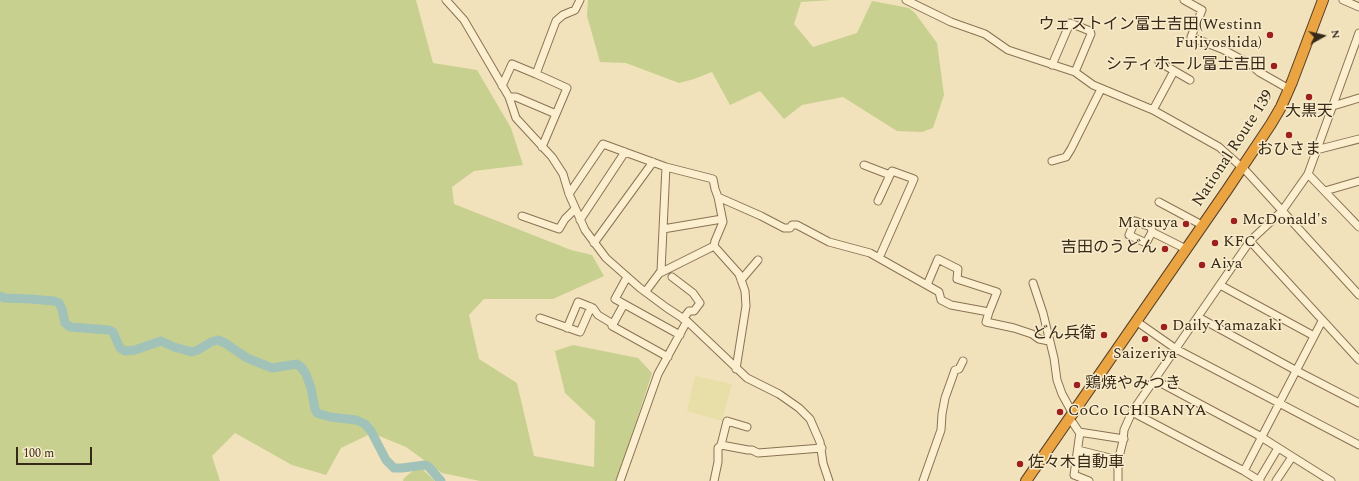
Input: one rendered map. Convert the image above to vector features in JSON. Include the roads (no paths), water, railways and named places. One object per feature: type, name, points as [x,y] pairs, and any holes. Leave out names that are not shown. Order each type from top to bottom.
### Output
[{"type":"highway","name":"National Route 139","points":[[1138,323],[1202,225],[1244,170],[1289,89],[1323,0]]},
{"type":"highway","name":"National Route 139","points":[[1032,481],[1138,323],[1275,126],[1291,98],[1329,0]]},
{"type":"highway","name":"National Route 139","points":[[1026,481],[1073,418]]},
{"type":"street","points":[[446,0],[464,20],[509,97],[516,118],[552,158],[563,174],[575,209],[585,230],[594,243],[606,258],[627,277],[666,308],[685,320],[746,378],[779,394],[810,418],[822,448],[829,481]]},
{"type":"street","points":[[536,74],[556,21],[563,15],[575,10],[580,0]]},
{"type":"street","points":[[906,0],[951,22],[985,34],[1008,50],[1075,72],[1093,85],[1153,110],[1219,147],[1244,170],[1359,295]]},
{"type":"street","points":[[1184,0],[1202,10],[1191,37],[1222,48],[1289,89]]},
{"type":"street","points":[[1342,0],[1359,7]]},
{"type":"street","points":[[1052,64],[1070,23],[1090,31],[1091,34],[1075,72]]},
{"type":"street","points":[[1118,481],[1118,460],[1124,439],[1124,430],[1132,412],[1250,241],[1282,211],[1308,174],[1356,48],[1359,33]]},
{"type":"street","points":[[1159,62],[1190,80]]},
{"type":"street","points":[[502,86],[512,64],[567,88],[542,147]]},
{"type":"street","points":[[1153,110],[1174,71]]},
{"type":"street","points":[[1052,161],[1066,157],[1072,149],[1102,89]]},
{"type":"street","points":[[509,97],[516,97],[556,114]]},
{"type":"street","points":[[1333,106],[1359,98]]},
{"type":"street","points":[[1316,150],[1359,139]]},
{"type":"street","points":[[569,194],[603,144],[653,162],[713,179],[723,222],[714,246]]},
{"type":"street","points":[[580,220],[625,152]]},
{"type":"street","points":[[594,243],[653,162]]},
{"type":"street","points":[[864,165],[890,176]]},
{"type":"street","points":[[660,273],[666,166]]},
{"type":"street","points":[[878,201],[892,171],[914,179],[879,258]]},
{"type":"street","points":[[1308,174],[1358,224]]},
{"type":"street","points":[[1325,191],[1359,181]]},
{"type":"street","points":[[718,197],[784,228],[790,228],[792,225],[797,225],[829,242],[870,253],[939,292],[941,300],[951,305],[990,312]]},
{"type":"street","points":[[1159,202],[1202,225]]},
{"type":"street","points":[[522,216],[557,230],[568,215],[575,209]]},
{"type":"street","points":[[663,229],[722,219]]},
{"type":"street","points":[[1152,232],[1186,249]]},
{"type":"street","points":[[1250,241],[1359,360]]},
{"type":"street","points":[[646,291],[660,273],[714,246]]},
{"type":"street","points":[[714,246],[739,274],[745,290],[746,306],[736,369]]},
{"type":"street","points":[[926,284],[938,259],[958,269],[957,279],[997,292],[986,322],[1014,328],[1032,334],[1038,339],[1049,341]]},
{"type":"street","points":[[741,280],[758,260]]},
{"type":"street","points":[[627,277],[614,299],[680,334]]},
{"type":"street","points":[[620,481],[658,374],[680,334],[690,311],[694,311],[700,303],[693,293],[672,277]]},
{"type":"street","points":[[1033,283],[1043,313],[1054,358],[1056,380],[1080,432],[1074,475],[1090,481]]},
{"type":"street","points":[[1220,285],[1314,336]]},
{"type":"street","points":[[567,328],[578,302],[591,307],[598,315],[613,324],[612,326],[668,357]]},
{"type":"street","points":[[613,324],[624,304]]},
{"type":"street","points":[[540,318],[580,332],[591,307]]},
{"type":"street","points":[[1198,317],[1359,403]]},
{"type":"street","points":[[1244,471],[1322,320]]},
{"type":"street","points":[[1138,323],[1176,349],[1359,445]]},
{"type":"street","points":[[923,481],[941,430],[945,398],[955,370],[959,369],[963,361]]},
{"type":"street","points":[[1155,380],[1258,434],[1331,481]]},
{"type":"street","points":[[1132,412],[1244,471],[1260,481],[1278,448]]},
{"type":"street","points":[[714,481],[718,462],[718,448],[721,445],[727,421],[747,427]]},
{"type":"street","points":[[1080,432],[1124,439]]},
{"type":"street","points":[[721,445],[752,450],[758,453],[822,448]]},
{"type":"street","points":[[1078,450],[1118,460]]},
{"type":"street","points":[[1276,481],[1292,456]]},
{"type":"waterway","points":[[0,296],[4,298],[54,301],[59,303],[65,323],[70,327],[109,330],[113,332],[120,348],[125,351],[135,350],[161,341],[174,347],[192,352],[218,340],[247,358],[272,368],[297,364],[306,374],[317,413],[330,417],[356,420],[365,424],[371,431],[386,460],[394,468],[425,465],[429,467],[441,481]]},
{"type":"place","name":"ウェストイン富士吉田(Westinn Fujiyoshida)","points":[[1270,35]]},
{"type":"place","name":"シティホール富士吉田","points":[[1274,66]]},
{"type":"place","name":"大黒天","points":[[1309,97]]},
{"type":"place","name":"おひさま","points":[[1289,135]]},
{"type":"place","name":"McDonald's","points":[[1234,221]]},
{"type":"place","name":"Matsuya","points":[[1186,224]]},
{"type":"place","name":"KFC","points":[[1215,243]]},
{"type":"place","name":"吉田のうどん","points":[[1165,249]]},
{"type":"place","name":"Aiya","points":[[1202,265]]},
{"type":"place","name":"Daily Yamazaki","points":[[1164,327]]},
{"type":"place","name":"どん兵衛","points":[[1104,335]]},
{"type":"place","name":"Saizeriya","points":[[1145,339]]},
{"type":"place","name":"鶏焼やみつき","points":[[1077,385]]},
{"type":"place","name":"CoCo ICHIBANYA","points":[[1060,412]]},
{"type":"place","name":"佐々木自動車","points":[[1020,464]]}]
